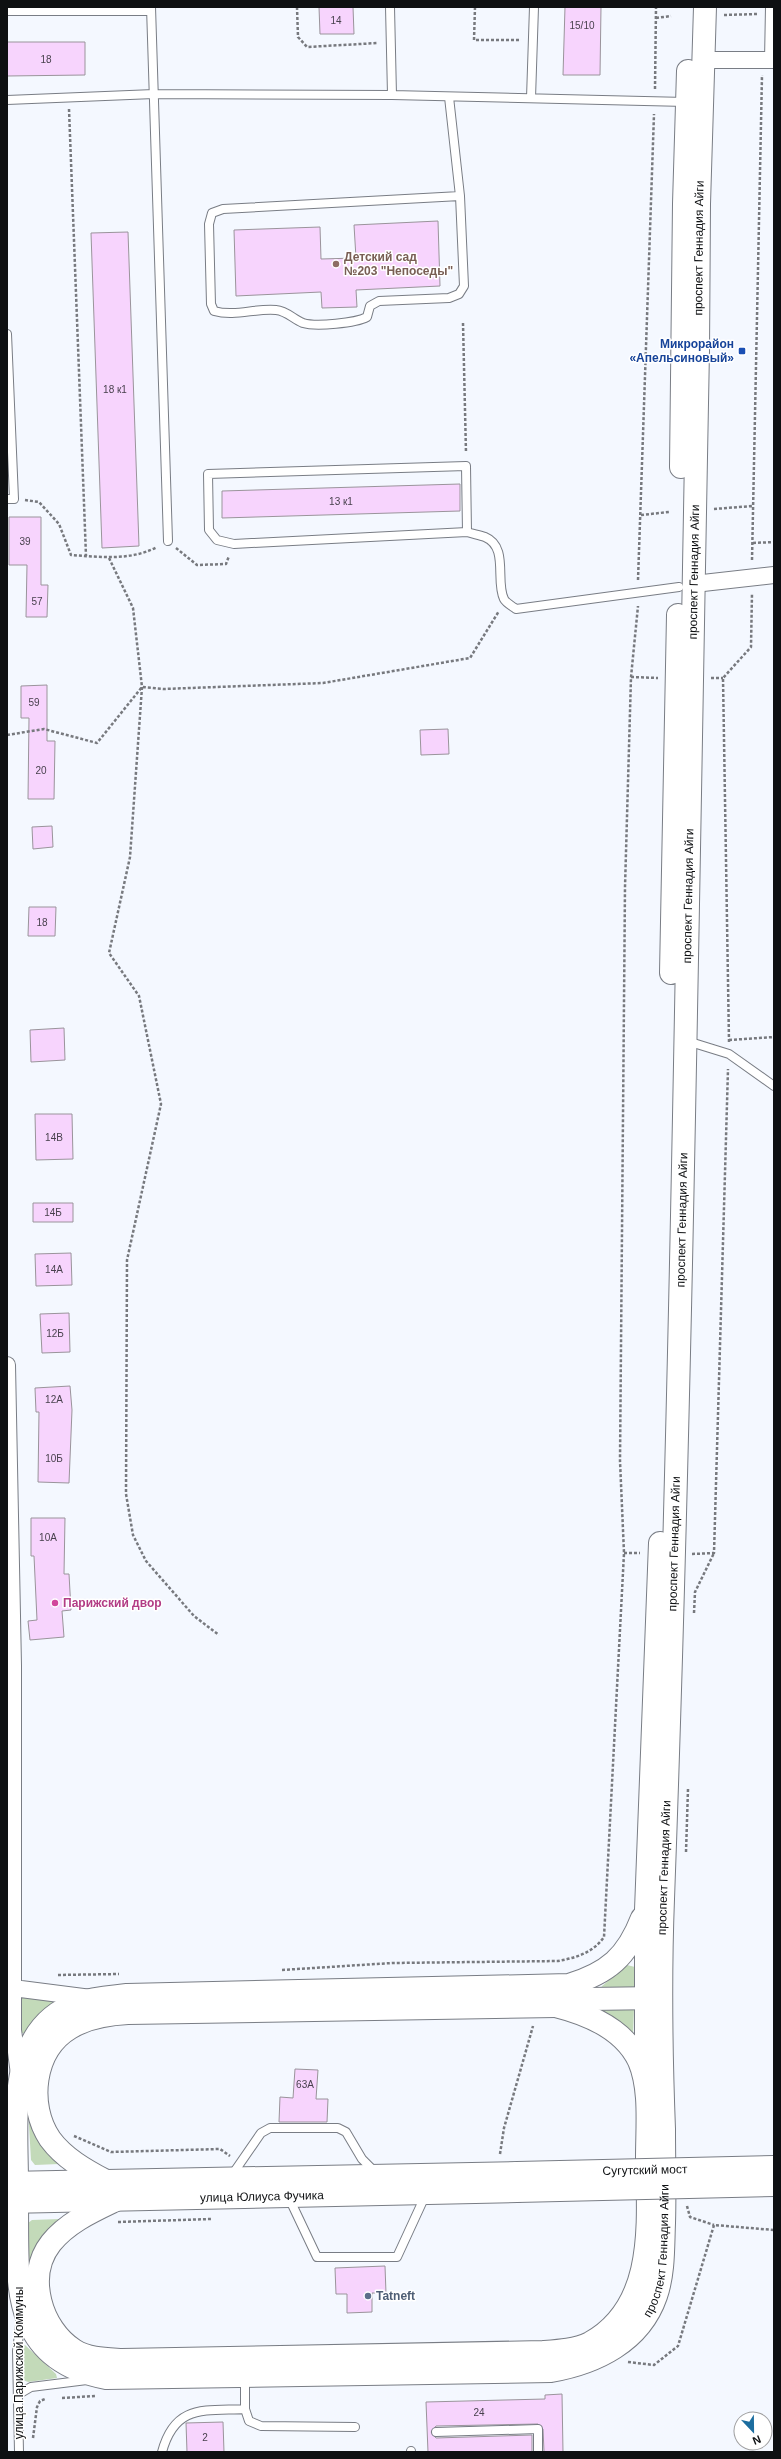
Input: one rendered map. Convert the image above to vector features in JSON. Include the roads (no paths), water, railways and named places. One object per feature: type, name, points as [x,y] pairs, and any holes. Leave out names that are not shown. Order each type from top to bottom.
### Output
[{"type":"main road","name":"проспект Геннадия Айги","points":[[245,2367],[567,2350],[589,2343],[615,2323],[628,2308],[640,2284],[645,2254],[648,2192],[646,2081],[653,1998],[676,1554],[684,1040],[686,586],[684,204],[691,7]]},
{"type":"main road","name":"проспект Геннадия Айги","points":[[245,2367],[551,2371],[573,2367],[595,2359],[617,2347],[635,2331],[655,2298],[663,2256],[665,2178],[646,1910],[660,1553],[686,586],[704,60],[712,11]]},
{"type":"main road","points":[[19,2077],[27,2052],[36,2035],[48,2022],[78,2003],[97,1998],[127,1995],[569,1985],[594,1977],[615,1962],[634,1940],[646,1910]]},
{"type":"main road","points":[[106,2181],[84,2169],[63,2153],[50,2138],[44,2127],[36,2098],[39,2068],[45,2055],[56,2040],[68,2029],[85,2020],[102,2015],[128,2013],[547,2006],[589,1999],[653,1998]]},
{"type":"main road","points":[[547,2006],[578,2011],[616,2033],[629,2045],[639,2060],[646,2081]]},
{"type":"main road","name":"улица Парижской Коммуны","points":[[19,2077],[12,2193],[22,2305]]},
{"type":"main road","name":"Сугутский мост","points":[[517,2182],[774,2167]]},
{"type":"main road","name":"улица Юлиуса Фучика","points":[[12,2193],[106,2181],[231,2168],[517,2182]]},
{"type":"main road","name":"улица Юлиуса Фучика","points":[[12,2193],[114,2211],[288,2197],[426,2194],[517,2182]]},
{"type":"main road","name":"Сугутский мост","points":[[517,2182],[774,2185]]},
{"type":"main road","points":[[114,2211],[67,2227],[51,2243],[41,2260],[40,2300],[46,2320],[58,2336],[75,2350],[93,2357],[245,2367]]},
{"type":"main road","points":[[22,2305],[28,2324],[37,2339],[52,2355],[104,2387],[245,2367]]},
{"type":"street","points":[[704,60],[768,65]]},
{"type":"street","points":[[686,586],[774,575]]},
{"type":"street","name":"улица Парижской Коммуны","points":[[7,1365],[13,2030],[19,2077]]},
{"type":"street","points":[[13,1988],[97,1998]]},
{"type":"lane","points":[[390,7],[392,95]]},
{"type":"lane","points":[[531,98],[534,7]]},
{"type":"lane","points":[[768,65],[770,7]]},
{"type":"lane","points":[[7,11],[151,9],[168,541]]},
{"type":"lane","points":[[7,100],[154,94],[392,95],[687,102]]},
{"type":"lane","points":[[449,96],[460,196],[464,286],[459,294],[449,298],[378,302],[370,306],[367,317],[360,321],[314,325],[303,323],[284,311],[274,309],[226,314],[214,311],[210,304],[209,224],[212,213],[223,209],[460,196]]},
{"type":"lane","points":[[7,334],[11,499]]},
{"type":"lane","points":[[467,532],[466,466],[208,474],[209,530],[217,540],[234,544],[467,532],[486,537],[495,545],[500,556],[500,587],[504,600],[516,609],[686,586]]},
{"type":"lane","points":[[684,1040],[729,1054],[774,1086]]},
{"type":"lane","points":[[231,2168],[261,2133],[270,2128],[338,2128],[346,2132],[362,2159],[378,2176]]},
{"type":"lane","points":[[288,2197],[317,2257],[397,2256],[426,2194]]},
{"type":"lane","name":"улица Парижской Коммуны","points":[[19,2452],[17,2351],[22,2305]]},
{"type":"lane","points":[[245,2367],[245,2409],[249,2421],[261,2426],[355,2427]]},
{"type":"lane","points":[[19,2394],[31,2387],[104,2387]]},
{"type":"lane","points":[[162,2452],[167,2434],[179,2419],[196,2412],[245,2409]]},
{"type":"lane","points":[[436,2432],[538,2429],[538,2452]]},
{"type":"place","name":"Детский сад №203 \"Непоседы\"","points":[[336,264]]},
{"type":"place","name":"Микрорайон «Апельсиновый»","points":[[742,351]]},
{"type":"place","name":"Парижский двор","points":[[55,1603]]},
{"type":"place","name":"Tatneft","points":[[368,2296]]}]
